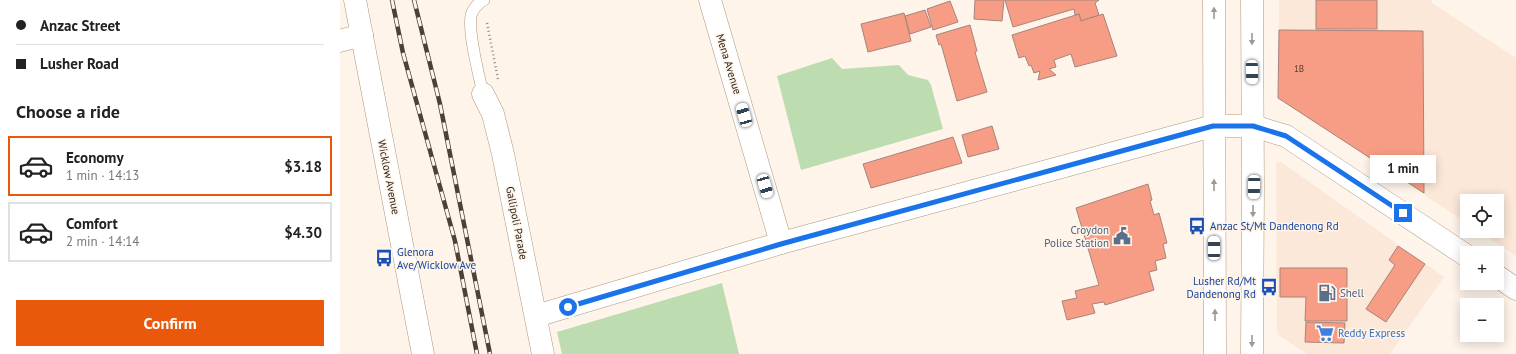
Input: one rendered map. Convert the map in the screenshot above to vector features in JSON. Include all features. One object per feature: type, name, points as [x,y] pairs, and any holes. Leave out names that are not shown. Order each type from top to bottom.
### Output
[{"type":"street","name":"Wicklow Avenue","points":[[355,0],[423,354]]},
{"type":"street","name":"Mena Avenue","points":[[710,0],[781,244]]},
{"type":"street","points":[[1214,0],[1213,126],[1215,354]]},
{"type":"street","points":[[1252,0],[1252,354]]},
{"type":"street","points":[[340,41],[362,35]]},
{"type":"street","name":"Gallipoli Parade","points":[[487,101],[493,114],[503,154],[543,354]]},
{"type":"street","points":[[536,316],[781,244],[1213,126],[1253,126],[1286,136],[1460,251]]},
{"type":"street","points":[[1504,281],[1516,289]]},
{"type":"lane","points":[[482,1],[471,15],[470,28],[487,101]]},
{"type":"path","points":[[482,1],[501,92],[487,101]]},
{"type":"shaded area","points":[[1279,0],[1432,0],[1432,3],[1516,58],[1516,256],[1504,248],[1504,246],[1501,246],[1489,238],[1504,238],[1504,194],[1460,194],[1460,218],[1278,98]]},
{"type":"shaded area","points":[[1281,162],[1444,277],[1390,354],[1307,354],[1277,334],[1276,163]]},
{"type":"green space","points":[[832,58],[842,69],[899,65],[908,75],[928,80],[931,85],[943,129],[801,170],[777,76]]},
{"type":"green space","points":[[722,283],[739,354],[562,354],[557,332]]},
{"type":"building","points":[[975,0],[1004,0],[1002,21],[974,19]]},
{"type":"building","points":[[1005,0],[1099,0],[1095,3],[1099,15],[1081,21],[1079,14],[1075,15],[1074,9],[1013,27]]},
{"type":"building","points":[[1316,0],[1377,0],[1377,29],[1316,29]]},
{"type":"building","points":[[950,1],[958,22],[933,30],[927,9]]},
{"type":"building","points":[[925,10],[931,27],[910,34],[905,16]]},
{"type":"building","points":[[904,13],[911,41],[868,52],[861,24]]},
{"type":"building","points":[[1079,14],[1081,21],[1103,14],[1117,56],[1075,67],[1071,54],[1054,60],[1056,67],[1049,69],[1056,75],[1038,80],[1040,71],[1034,73],[1025,56],[1019,58],[1012,35]]},
{"type":"building","points":[[970,25],[977,51],[975,52],[987,92],[957,101],[941,44],[939,45],[936,35]]},
{"type":"building","points":[[1279,30],[1423,31],[1424,193],[1278,98]]},
{"type":"building","points":[[992,126],[999,149],[968,157],[962,135]]},
{"type":"building","points":[[953,137],[962,163],[871,188],[863,164]]},
{"type":"building","points":[[1148,184],[1152,200],[1150,201],[1154,215],[1159,213],[1167,243],[1163,244],[1166,258],[1155,261],[1157,270],[1149,272],[1154,290],[1105,305],[1104,302],[1092,304],[1095,313],[1067,320],[1062,301],[1077,298],[1075,291],[1099,285],[1076,208]]},
{"type":"building","points":[[1398,246],[1425,264],[1386,322],[1366,309],[1395,265],[1389,260]]},
{"type":"building","points":[[1280,268],[1347,268],[1347,321],[1305,321],[1306,297],[1280,297]]},
{"type":"building","name":"Reddy Express","points":[[1306,322],[1345,323],[1344,343],[1305,342]]},
{"type":"railway","points":[[392,0],[403,53],[455,241],[477,354]]},
{"type":"railway","points":[[414,0],[440,104],[490,354]]},
{"type":"place","name":"Anzac St/Mt Dandenong Rd","points":[[1197,226]]},
{"type":"place","name":"Croydon Police Station","points":[[1122,236]]},
{"type":"place","name":"Glenora Ave/Wicklow Ave","points":[[384,258]]},
{"type":"place","name":"Lusher Rd/Mt Dandenong Rd","points":[[1269,287]]},
{"type":"place","name":"Shell","points":[[1327,293]]},
{"type":"place","name":"Reddy Express","points":[[1325,333]]},
{"type":"route","points":[[568,307],[781,244],[1213,126],[1253,126],[1286,136],[1403,213]]}]
